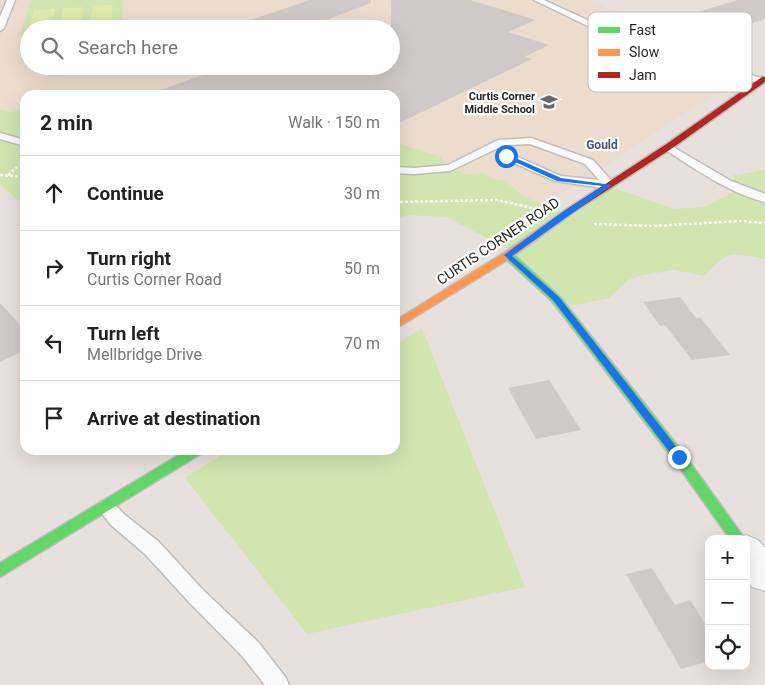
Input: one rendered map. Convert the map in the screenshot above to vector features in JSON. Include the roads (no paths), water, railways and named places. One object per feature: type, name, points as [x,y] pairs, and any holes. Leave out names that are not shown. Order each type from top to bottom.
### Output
[{"type":"street","name":"CURTIS CORNER ROAD","points":[[752,88],[764,80]]},
{"type":"street","name":"CURTIS CORNER ROAD","points":[[400,323],[508,255],[560,217],[668,147],[747,92]]},
{"type":"street","points":[[508,255],[556,299],[679,457],[735,535]]},
{"type":"street","points":[[0,571],[189,455]]},
{"type":"street","points":[[750,555],[765,576]]},
{"type":"lane","points":[[0,28],[11,0]]},
{"type":"lane","points":[[538,0],[588,23]]},
{"type":"lane","points":[[0,136],[20,142]]},
{"type":"lane","points":[[400,170],[450,168],[502,142],[531,141],[589,162],[609,185]]},
{"type":"lane","points":[[502,142],[506,156],[560,179],[609,185]]},
{"type":"lane","points":[[668,147],[731,187],[746,194],[765,198]]},
{"type":"lane","points":[[106,507],[118,520],[152,548],[195,595],[251,650],[278,685]]},
{"type":"place","name":"Curtis Corner Middle School","points":[[549,102]]},
{"type":"district","name":"Gould","points":[[602,145]]}]
